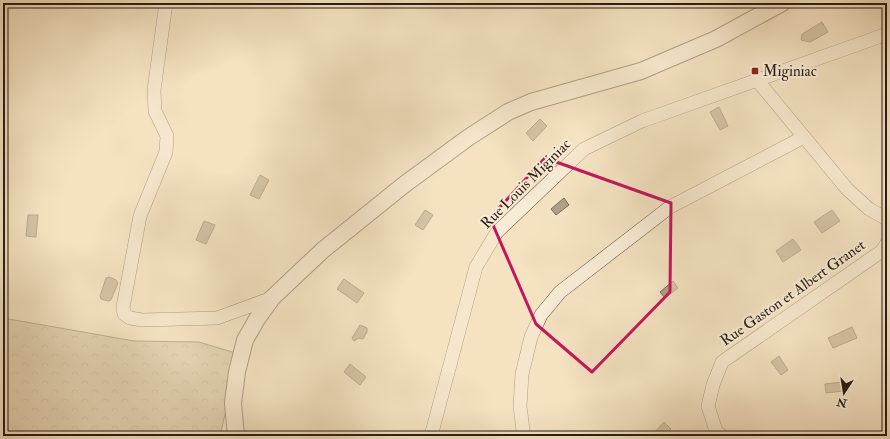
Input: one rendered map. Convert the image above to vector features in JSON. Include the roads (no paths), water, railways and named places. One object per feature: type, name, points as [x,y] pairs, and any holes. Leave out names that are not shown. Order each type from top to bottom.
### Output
[{"type":"street","points":[[166,3],[154,90],[155,111],[167,136],[166,152],[140,216],[123,307],[124,314],[130,318],[142,320],[217,318],[272,298]]},
{"type":"street","points":[[236,436],[233,403],[236,372],[245,340],[256,319],[272,298],[322,250],[405,184],[468,137],[508,112],[531,102],[641,71],[716,39],[782,3]]},
{"type":"street","name":"Rue Louis Miginiac","points":[[431,436],[476,268],[497,232],[584,149],[642,121],[887,34]]},
{"type":"street","points":[[757,80],[847,189],[869,209],[887,219]]},
{"type":"street","points":[[525,434],[520,406],[522,374],[531,337],[541,315],[560,292],[670,207],[804,137]]},
{"type":"street","name":"Rue Gaston et Albert Granet","points":[[722,436],[716,431],[708,406],[713,385],[722,362],[882,250],[887,243]]},
{"type":"place","name":"Miginiac","points":[[755,71]]}]
